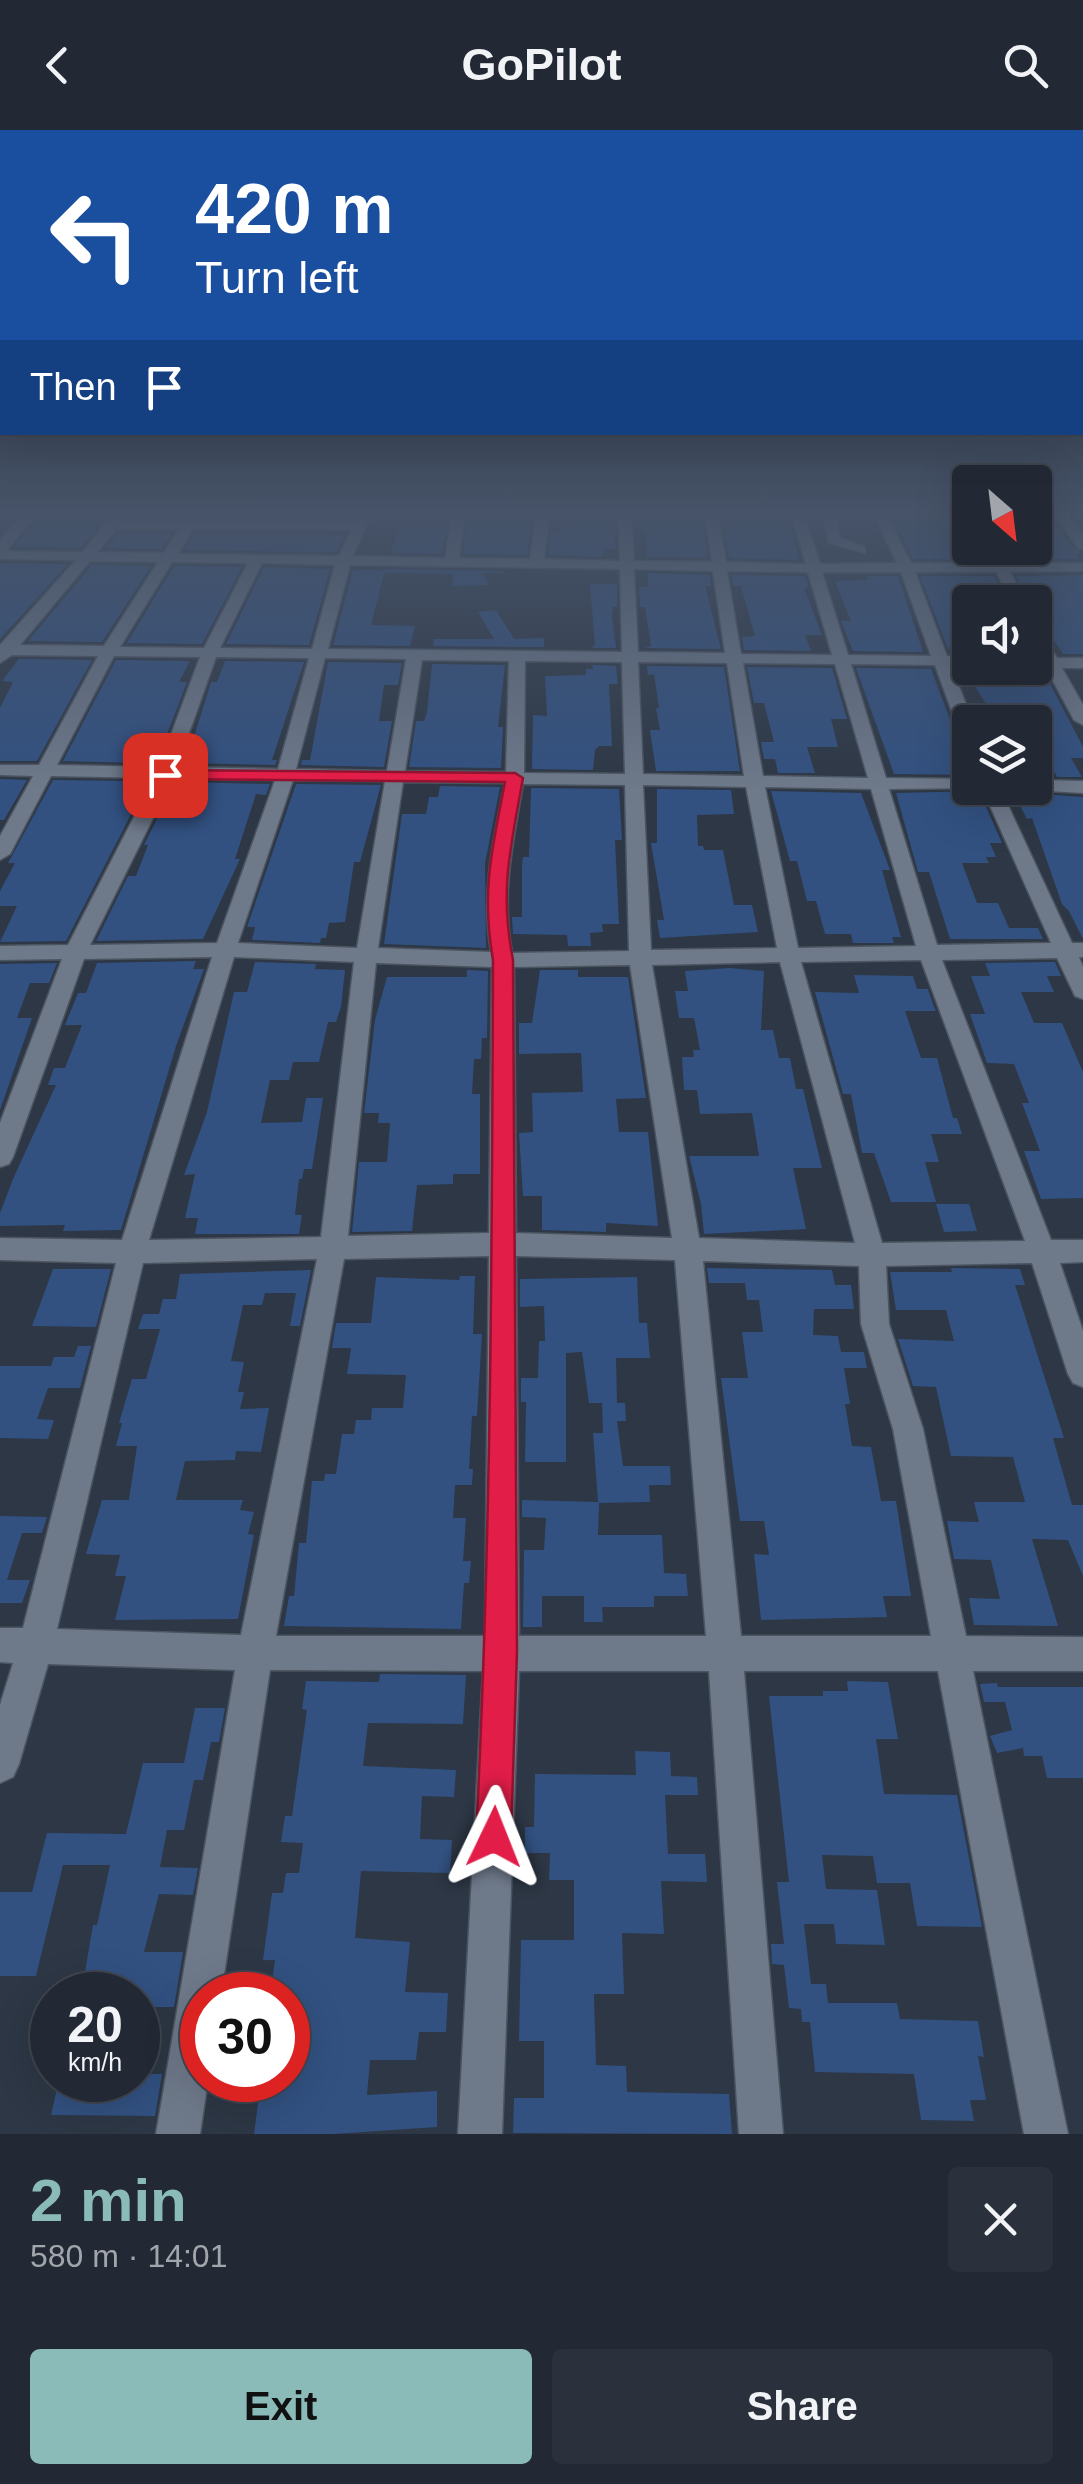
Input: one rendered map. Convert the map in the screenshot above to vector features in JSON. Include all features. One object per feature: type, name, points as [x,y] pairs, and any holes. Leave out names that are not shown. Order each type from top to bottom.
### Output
[{"type":"street","points":[[2,653],[44,605]]},
{"type":"street","points":[[0,854],[108,653],[139,605]]},
{"type":"street","points":[[0,1157],[75,953],[165,775],[210,651],[234,605]]},
{"type":"street","points":[[0,1764],[36,1646],[132,1252],[225,950],[286,774],[332,605]]},
{"type":"street","points":[[627,605],[637,779],[640,958],[688,1252],[725,1652],[760,2134]]},
{"type":"street","points":[[727,605],[733,660],[789,957],[872,1255],[874,1324],[908,1429],[1046,2134]]},
{"type":"street","points":[[826,605],[882,784],[929,953],[1042,1251],[1083,1374]]},
{"type":"street","points":[[919,605],[957,705]]},
{"type":"street","points":[[2,653],[210,651],[952,661]]},
{"type":"street","points":[[178,2134],[255,1653],[333,1248],[366,956],[414,654]]},
{"type":"street","points":[[480,2134],[502,1651],[503,960],[495,916],[495,883],[515,778],[517,655]]},
{"type":"street","points":[[1052,663],[1083,664]]},
{"type":"street","points":[[1052,676],[1083,720]]},
{"type":"street","points":[[0,770],[952,784]]},
{"type":"street","points":[[1052,786],[1083,786]]},
{"type":"street","points":[[1000,805],[1073,950],[1083,991]]},
{"type":"street","points":[[0,953],[225,950],[503,960],[1073,950]]},
{"type":"street","points":[[0,1250],[132,1252],[504,1244],[872,1255],[1083,1251]]},
{"type":"street","points":[[0,1645],[255,1653],[1083,1654]]},
{"type":"building","points":[[0,605],[31,605],[0,639]]},
{"type":"building","points":[[59,605],[126,605],[102,642],[28,641]]},
{"type":"building","points":[[150,605],[223,605],[202,644],[127,643]]},
{"type":"building","points":[[245,605],[320,605],[309,645],[226,644]]},
{"type":"building","points":[[344,605],[376,605],[371,625],[415,626],[410,646],[333,645]]},
{"type":"building","points":[[592,605],[617,605],[612,615],[616,648],[591,648],[595,645]]},
{"type":"building","points":[[710,605],[721,649],[644,648],[651,646],[645,607],[640,607]]},
{"type":"building","points":[[746,605],[810,605],[822,635],[805,635],[811,651],[744,650],[742,637],[755,636]]},
{"type":"building","points":[[844,605],[907,605],[923,652],[853,651],[841,621],[851,621]]},
{"type":"building","points":[[931,605],[952,605],[952,650],[948,649]]},
{"type":"building","points":[[1052,605],[1083,605],[1083,654],[1063,654],[1052,638]]},
{"type":"building","points":[[496,610],[514,639],[544,638],[544,647],[433,646],[434,639],[494,639],[478,612]]},
{"type":"building","points":[[19,659],[92,660],[37,761],[0,761],[0,708],[13,682],[2,681]]},
{"type":"building","points":[[116,660],[190,661],[179,682],[187,682],[164,742],[154,746],[150,757],[139,758],[137,763],[63,761]]},
{"type":"building","points":[[225,661],[304,662],[272,760],[277,760],[275,765],[186,763],[211,682],[217,682]]},
{"type":"building","points":[[328,662],[402,663],[398,685],[384,685],[379,721],[392,721],[384,767],[301,765],[302,760],[310,760]]},
{"type":"building","points":[[432,664],[505,665],[498,727],[503,727],[501,768],[409,767],[416,721],[424,721],[427,712]]},
{"type":"building","points":[[592,665],[616,666],[618,684],[609,684],[612,746],[595,750],[593,770],[532,769],[533,715],[547,716],[545,676],[586,675],[586,669],[593,669]]},
{"type":"building","points":[[647,666],[724,667],[740,771],[656,771],[650,730],[660,730],[659,708],[654,674],[648,675]]},
{"type":"building","points":[[747,667],[832,668],[847,719],[831,719],[838,747],[807,747],[815,773],[778,773],[775,759],[764,759],[761,742],[774,742],[764,703],[754,703]]},
{"type":"building","points":[[856,668],[931,669],[952,725],[952,775],[894,774]]},
{"type":"building","points":[[974,685],[1051,685],[1083,747],[1083,758],[1071,758],[1082,777],[1057,777],[1052,768],[1052,705],[987,705]]},
{"type":"building","points":[[0,779],[27,780],[4,820],[0,820]]},
{"type":"building","points":[[53,780],[130,781],[126,797],[140,797],[66,941],[0,942],[17,906],[0,906],[0,891],[15,863],[8,863]]},
{"type":"building","points":[[175,782],[270,784],[266,795],[256,794],[235,859],[240,859],[203,939],[96,941],[128,876],[136,876],[148,845],[144,845]]},
{"type":"building","points":[[296,784],[381,785],[360,862],[354,862],[345,922],[329,923],[326,938],[321,938],[320,943],[252,940],[255,927],[247,927]]},
{"type":"building","points":[[440,786],[500,787],[485,863],[486,948],[384,944],[402,814],[426,814],[429,797],[438,797]]},
{"type":"building","points":[[531,788],[619,789],[622,840],[615,840],[619,924],[602,924],[603,932],[590,933],[591,946],[568,946],[567,935],[513,934],[512,917],[522,917],[522,865],[523,857],[529,857]]},
{"type":"building","points":[[657,789],[731,790],[734,814],[697,815],[698,846],[704,850],[723,850],[734,905],[752,905],[758,932],[660,938],[657,920],[664,920],[651,843],[657,843]]},
{"type":"building","points":[[771,791],[861,793],[890,870],[882,870],[901,937],[892,937],[894,943],[853,943],[851,934],[825,934],[816,901],[807,901],[797,861],[790,861]]},
{"type":"building","points":[[952,792],[952,805],[985,805],[1002,843],[990,843],[996,857],[986,857],[989,863],[962,863],[977,903],[998,903],[1009,928],[1038,928],[1043,939],[950,939],[929,872],[918,872],[896,793]]},
{"type":"building","points":[[1052,795],[1083,797],[1083,939],[1062,904],[1032,818],[1027,819],[1020,805],[1052,805]]},
{"type":"building","points":[[196,961],[193,969],[204,969],[176,1046],[121,1230],[63,1231],[65,1225],[0,1226],[0,1213],[13,1179],[56,1085],[48,1085],[54,1068],[65,1068],[82,1025],[65,1025],[78,993],[86,993],[97,963]]},
{"type":"building","points":[[255,962],[316,964],[315,969],[345,970],[341,1007],[336,1022],[328,1022],[319,1062],[293,1062],[289,1080],[270,1080],[261,1123],[302,1122],[306,1098],[323,1098],[312,1169],[304,1169],[299,1179],[295,1215],[302,1215],[299,1234],[195,1234],[198,1218],[185,1218],[195,1174],[184,1175],[207,1112],[234,992],[247,992]]},
{"type":"building","points":[[1055,962],[1061,976],[1047,976],[1054,992],[1021,992],[1034,1023],[1062,1023],[1083,1072],[1083,1198],[1041,1199],[1024,1151],[1040,1151],[1022,1103],[1029,1103],[1014,1064],[987,1063],[970,1014],[985,1014],[971,976],[990,976],[985,963]]},
{"type":"building","points":[[57,963],[49,983],[30,983],[17,1018],[32,1018],[0,1110],[0,964]]},
{"type":"building","points":[[467,970],[488,971],[487,1038],[482,1038],[481,1059],[474,1059],[472,1094],[480,1094],[480,1174],[453,1174],[453,1184],[417,1185],[412,1231],[352,1232],[359,1162],[387,1162],[390,1123],[378,1123],[379,1113],[364,1113],[375,1020],[387,977],[467,977]]},
{"type":"building","points":[[540,970],[578,970],[578,977],[628,977],[646,1098],[616,1099],[619,1132],[648,1132],[658,1226],[606,1223],[606,1232],[542,1230],[542,1196],[523,1196],[519,1133],[533,1132],[532,1093],[583,1092],[581,1053],[519,1054],[519,1023],[532,1023]]},
{"type":"building","points":[[685,971],[764,971],[761,1030],[773,1030],[779,1058],[790,1058],[796,1089],[803,1089],[822,1168],[793,1168],[806,1229],[704,1234],[689,1156],[759,1156],[752,1113],[700,1114],[697,1090],[684,1090],[682,1057],[694,1057],[693,1050],[700,1050],[694,1018],[679,1018],[675,991],[688,991]]},
{"type":"building","points":[[854,975],[913,976],[917,989],[928,989],[936,1011],[905,1011],[921,1058],[937,1058],[953,1118],[957,1118],[962,1134],[931,1134],[939,1162],[925,1162],[936,1202],[891,1202],[874,1153],[862,1153],[851,1094],[843,1094],[815,992],[859,993]]},
{"type":"building","points":[[936,1204],[969,1204],[977,1231],[944,1232]]},
{"type":"building","points":[[707,1268],[832,1270],[835,1285],[851,1285],[854,1309],[814,1309],[813,1335],[838,1336],[841,1352],[864,1352],[867,1368],[844,1368],[852,1446],[871,1447],[881,1501],[896,1501],[911,1596],[883,1596],[887,1617],[761,1620],[754,1554],[769,1555],[764,1521],[740,1521],[721,1378],[748,1378],[742,1332],[763,1332],[759,1300],[747,1300],[745,1283],[709,1283]]},
{"type":"building","points":[[951,1268],[1020,1269],[1025,1285],[1015,1285],[1064,1438],[1053,1438],[1072,1505],[1083,1505],[1083,1576],[1068,1540],[1032,1539],[1058,1626],[974,1625],[969,1598],[1000,1599],[991,1560],[954,1559],[947,1521],[979,1522],[974,1502],[1025,1502],[1013,1457],[951,1456],[936,1387],[913,1386],[898,1339],[954,1341],[946,1310],[896,1310],[890,1272],[952,1272]]},
{"type":"building","points":[[53,1269],[111,1269],[96,1327],[32,1326]]},
{"type":"building","points":[[311,1270],[300,1326],[290,1326],[296,1293],[265,1293],[262,1305],[243,1305],[231,1361],[244,1362],[238,1392],[244,1392],[240,1409],[269,1408],[261,1452],[236,1451],[235,1460],[185,1461],[176,1500],[243,1500],[240,1510],[254,1512],[248,1534],[254,1535],[238,1619],[115,1620],[126,1576],[115,1576],[120,1555],[86,1554],[102,1500],[129,1500],[137,1446],[116,1446],[119,1423],[132,1379],[146,1379],[160,1329],[138,1329],[143,1314],[159,1314],[163,1299],[176,1299],[180,1274]]},
{"type":"building","points":[[460,1276],[475,1276],[473,1334],[482,1334],[477,1416],[472,1416],[472,1485],[455,1485],[453,1518],[466,1518],[463,1561],[471,1561],[469,1583],[464,1583],[461,1629],[284,1626],[289,1596],[294,1596],[299,1543],[306,1543],[312,1481],[324,1481],[325,1474],[336,1474],[342,1434],[354,1434],[356,1420],[371,1420],[372,1408],[403,1408],[406,1375],[347,1374],[351,1348],[332,1348],[336,1323],[371,1323],[376,1277],[459,1280]]},
{"type":"building","points":[[637,1277],[639,1323],[647,1323],[650,1358],[616,1358],[617,1403],[625,1403],[626,1421],[617,1421],[623,1466],[670,1466],[671,1485],[649,1485],[650,1502],[599,1503],[598,1535],[662,1535],[664,1573],[686,1574],[688,1596],[654,1596],[654,1607],[602,1607],[603,1622],[584,1622],[584,1596],[542,1596],[542,1627],[523,1627],[524,1550],[544,1550],[546,1518],[522,1517],[522,1500],[598,1502],[593,1433],[603,1433],[602,1403],[589,1403],[582,1352],[566,1353],[566,1462],[525,1462],[526,1402],[521,1402],[521,1378],[538,1378],[539,1341],[545,1341],[544,1306],[520,1307],[520,1279]]},
{"type":"building","points":[[78,1346],[91,1346],[80,1388],[48,1388],[37,1419],[54,1420],[48,1439],[0,1438],[0,1366],[51,1366],[54,1357],[74,1357]]},
{"type":"building","points":[[0,1516],[47,1517],[42,1533],[22,1533],[7,1580],[30,1580],[22,1603],[0,1603]]},
{"type":"building","points":[[380,1674],[466,1675],[463,1724],[368,1723],[363,1766],[456,1770],[454,1797],[422,1796],[420,1839],[452,1840],[450,1873],[361,1871],[355,1938],[410,1942],[405,1992],[448,1993],[446,2032],[419,2032],[416,2060],[370,2060],[367,2095],[437,2091],[437,2127],[333,2134],[254,2134],[258,2102],[310,2102],[310,1972],[273,1972],[275,1960],[263,1960],[272,1893],[283,1893],[286,1873],[299,1873],[303,1843],[281,1842],[285,1816],[292,1816],[307,1710],[302,1709],[306,1681],[379,1682]]},
{"type":"building","points":[[847,1681],[888,1682],[898,1739],[876,1739],[884,1794],[957,1795],[982,1927],[917,1926],[910,1883],[877,1883],[873,1856],[822,1855],[826,1889],[877,1890],[885,1945],[836,1944],[834,1924],[804,1924],[811,1984],[826,1984],[828,2003],[897,2003],[900,2019],[978,2021],[984,2057],[978,2056],[986,2100],[970,2100],[974,2121],[921,2120],[914,2074],[815,2072],[810,2022],[802,2022],[801,2009],[789,2008],[784,1965],[772,1964],[771,1944],[784,1944],[777,1882],[789,1882],[769,1696],[823,1696],[823,1691],[848,1691]]},
{"type":"building","points":[[997,1683],[998,1687],[1083,1687],[1083,1778],[1047,1778],[1042,1756],[1024,1756],[1023,1748],[997,1753],[990,1736],[1012,1730],[1005,1702],[984,1702],[980,1684]]},
{"type":"building","points":[[195,1708],[225,1708],[219,1742],[211,1742],[203,1780],[194,1780],[184,1830],[167,1830],[160,1867],[198,1868],[193,1895],[159,1894],[144,1952],[183,1952],[174,2007],[160,2007],[160,1972],[85,1972],[110,1865],[63,1865],[37,1972],[30,1972],[30,1976],[0,1976],[0,1892],[32,1892],[47,1833],[126,1834],[143,1763],[184,1763]]},
{"type":"building","points":[[635,1751],[670,1752],[671,1776],[697,1777],[698,1795],[665,1795],[668,1854],[705,1854],[707,1882],[661,1881],[664,1934],[622,1933],[624,1994],[594,1994],[596,2065],[626,2066],[627,2092],[729,2094],[732,2134],[513,2133],[514,2098],[544,2098],[544,2041],[519,2041],[521,1940],[574,1940],[574,1880],[549,1880],[550,1853],[525,1853],[525,1827],[534,1827],[535,1774],[636,1775]]},
{"type":"building","points":[[54,2102],[157,2102],[155,2116],[51,2115]]},
{"type":"route","points":[[165,775],[515,778],[495,883],[495,916],[503,960],[504,1244],[502,1651],[494,1837]]}]
